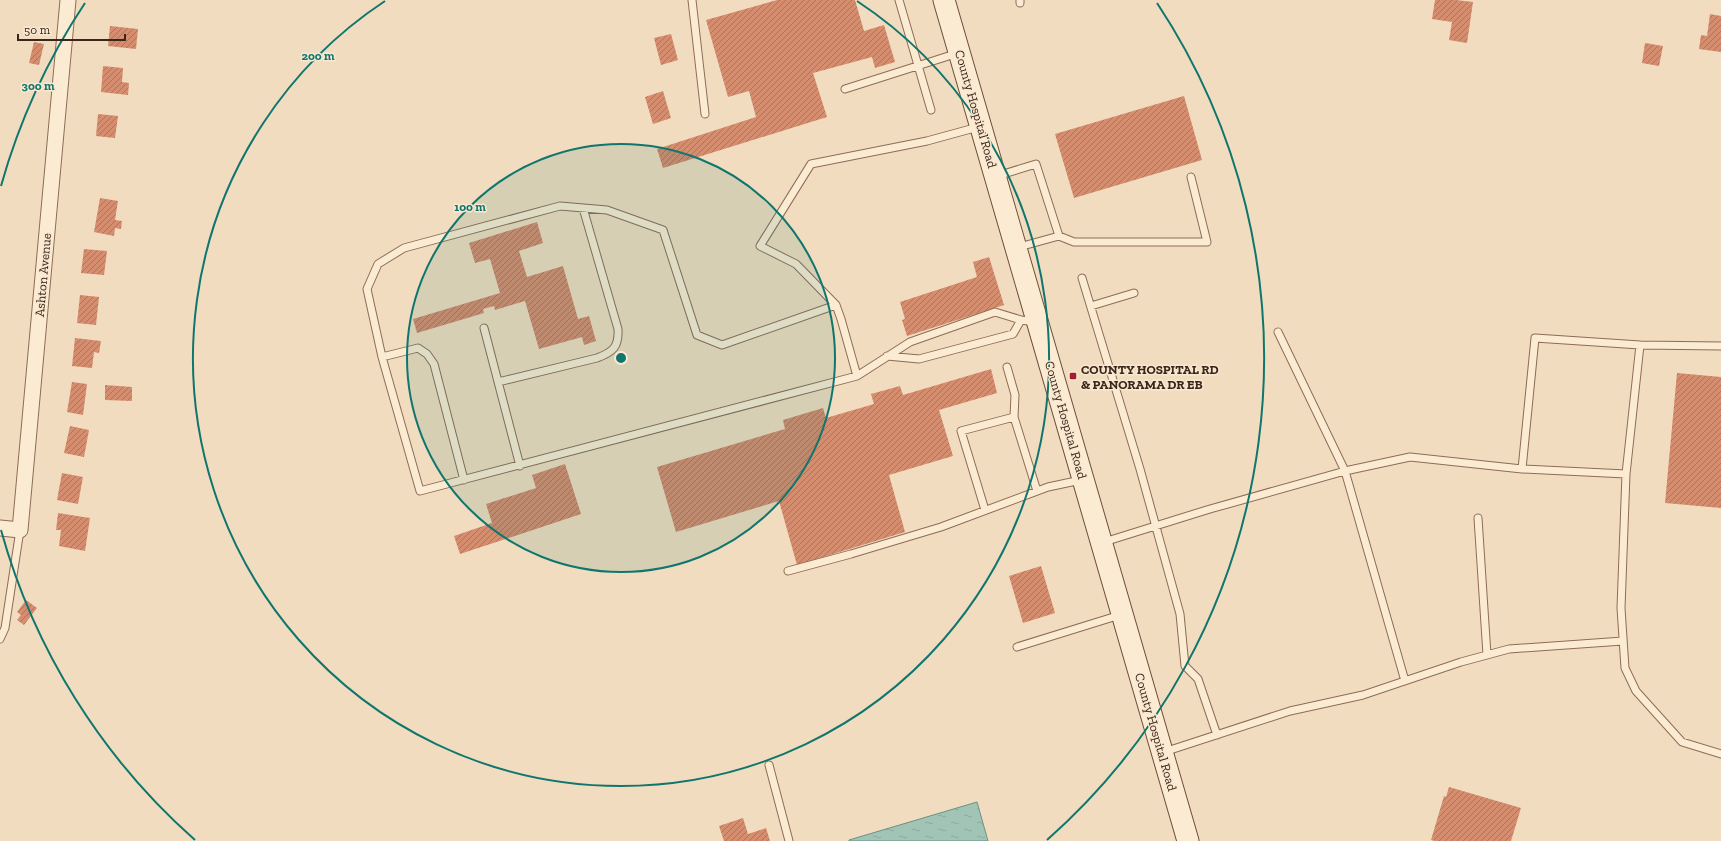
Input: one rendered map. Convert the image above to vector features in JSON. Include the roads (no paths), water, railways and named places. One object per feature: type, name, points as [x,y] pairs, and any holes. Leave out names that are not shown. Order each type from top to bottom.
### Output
[{"type":"main road","name":"County Hospital Road","points":[[944,0],[1016,248],[1029,321],[1083,480],[1188,841]]},
{"type":"street","name":"Ashton Avenue","points":[[20,530],[68,0]]},
{"type":"street","points":[[0,528],[20,530]]},
{"type":"lane","points":[[692,0],[705,114]]},
{"type":"lane","points":[[899,0],[931,110]]},
{"type":"lane","points":[[845,89],[960,53]]},
{"type":"lane","points":[[857,376],[836,305],[796,264],[760,246],[811,164],[927,141],[980,126]]},
{"type":"lane","points":[[995,176],[1036,164],[1059,236]]},
{"type":"lane","points":[[1016,248],[1059,236],[1074,242],[1207,242],[1190,177]]},
{"type":"lane","points":[[836,305],[722,345],[697,335],[662,230],[607,210],[560,206],[404,248],[378,264],[367,289],[382,357],[420,491],[520,466],[857,376],[910,342],[995,312],[1029,321]]},
{"type":"lane","points":[[498,382],[597,358],[606,355],[615,348],[618,338],[618,329],[583,208]]},
{"type":"lane","points":[[1082,278],[1140,469],[1180,614],[1185,666],[1198,679],[1217,735]]},
{"type":"lane","points":[[1091,306],[1134,294]]},
{"type":"lane","points":[[887,356],[919,359],[1013,334],[1029,321]]},
{"type":"lane","points":[[484,328],[520,466]]},
{"type":"lane","points":[[1278,332],[1345,471],[1405,681]]},
{"type":"lane","points":[[1522,469],[1535,338],[1640,345],[1721,346]]},
{"type":"lane","points":[[1640,345],[1626,474],[1621,608],[1625,668],[1636,690],[1682,742],[1721,754]]},
{"type":"lane","points":[[382,357],[418,348],[428,354],[434,364],[464,480]]},
{"type":"lane","points":[[1007,367],[1015,395],[1014,417],[1038,491]]},
{"type":"lane","points":[[985,510],[961,431],[1014,417]]},
{"type":"lane","points":[[1102,543],[1210,508],[1345,471],[1410,457],[1522,469],[1626,474]]},
{"type":"lane","points":[[788,571],[852,554],[941,527],[1048,487],[1083,480]]},
{"type":"lane","points":[[1478,518],[1488,655]]},
{"type":"lane","points":[[0,639],[5,628],[20,530]]},
{"type":"lane","points":[[1017,647],[1122,614]]},
{"type":"lane","points":[[1162,752],[1290,711],[1363,695],[1509,649],[1623,641]]},
{"type":"lane","points":[[769,765],[789,841]]},
{"type":"water","points":[[977,802],[988,841],[849,841],[849,840]]},
{"type":"place","name":"COUNTY HOSPITAL RD & PANORAMA DR EB","points":[[1073,376]]}]
